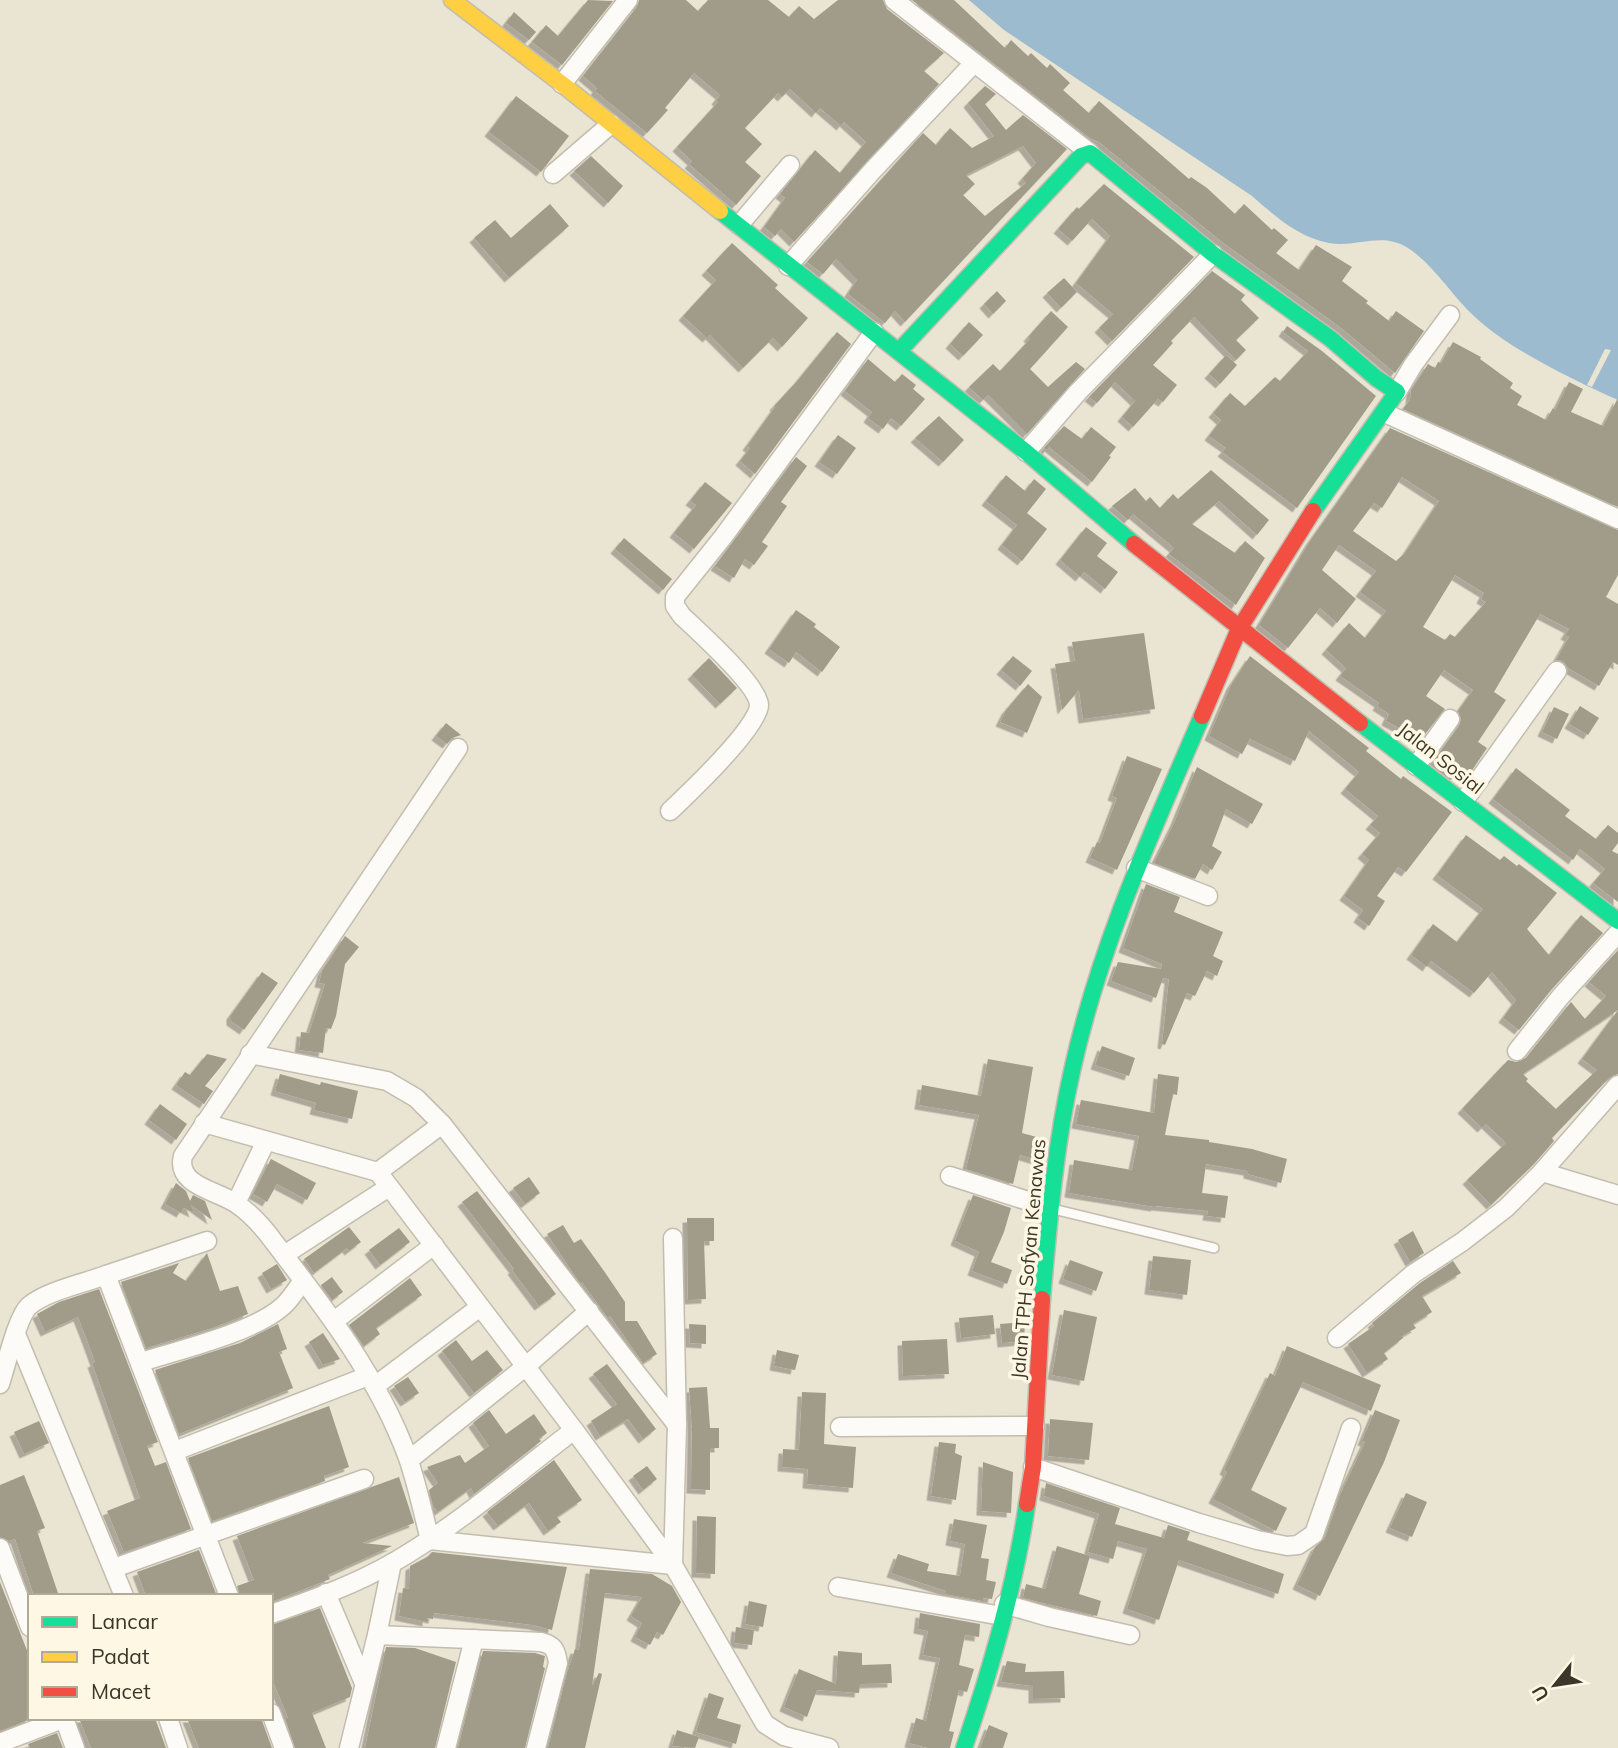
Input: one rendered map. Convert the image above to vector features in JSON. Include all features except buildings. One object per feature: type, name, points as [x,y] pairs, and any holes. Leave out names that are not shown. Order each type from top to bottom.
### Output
[{"type":"street","name":"Jalan Sosial","points":[[452,0],[1026,452],[1145,554],[1239,629],[1618,921]]},
{"type":"street","points":[[562,85],[628,0]]},
{"type":"street","points":[[894,0],[1075,139],[1213,254],[1331,339],[1376,378],[1397,392],[1412,365],[1450,315]]},
{"type":"street","points":[[788,266],[873,170],[974,63]]},
{"type":"street","points":[[553,174],[611,124]]},
{"type":"street","points":[[899,351],[1081,156],[1090,153]]},
{"type":"street","points":[[739,225],[790,165]]},
{"type":"street","points":[[1026,452],[1078,392],[1213,254]]},
{"type":"street","points":[[670,811],[725,756],[751,722],[759,706],[749,683],[682,616],[675,606],[675,597],[723,537],[874,332]]},
{"type":"street","name":"Jalan TPH Sofyan Kenawas","points":[[964,1748],[985,1686],[1021,1545],[1033,1467],[1040,1315],[1060,1128],[1072,1069],[1099,970],[1136,869],[1239,629],[1298,533],[1385,413],[1397,392]]},
{"type":"street","points":[[1385,413],[1618,519]]},
{"type":"street","points":[[1463,802],[1557,671]]},
{"type":"street","points":[[1416,766],[1450,719]]},
{"type":"street","points":[[430,1540],[409,1460],[371,1381],[334,1321],[267,1232],[236,1203],[187,1178],[181,1167],[183,1156],[250,1054],[458,748]]},
{"type":"street","points":[[1136,869],[1208,896]]},
{"type":"street","points":[[1517,1051],[1561,996],[1618,933]]},
{"type":"street","points":[[250,1054],[387,1081],[416,1098],[442,1124],[677,1426]]},
{"type":"street","points":[[1337,1338],[1413,1275],[1485,1226],[1542,1172],[1618,1085]]},
{"type":"street","points":[[204,1124],[378,1172],[673,1564],[765,1724],[784,1736],[829,1748]]},
{"type":"street","points":[[378,1172],[442,1124]]},
{"type":"street","points":[[236,1203],[266,1141]]},
{"type":"street","points":[[1542,1172],[1618,1195]]},
{"type":"street","points":[[950,1176],[1050,1208]]},
{"type":"street","points":[[285,1255],[389,1187]]},
{"type":"street","points":[[673,1238],[677,1426],[673,1564]]},
{"type":"street","points":[[0,1384],[23,1314],[37,1301],[207,1241]]},
{"type":"street","points":[[334,1321],[434,1245]]},
{"type":"street","points":[[107,1275],[228,1594]]},
{"type":"street","points":[[141,1362],[270,1316],[283,1306],[303,1280]]},
{"type":"street","points":[[175,1451],[371,1381],[481,1307]]},
{"type":"street","points":[[409,1460],[525,1367],[589,1311]]},
{"type":"street","points":[[16,1334],[123,1594]]},
{"type":"street","points":[[840,1427],[1035,1426]]},
{"type":"street","points":[[1033,1467],[1199,1523],[1257,1540],[1287,1546],[1298,1545],[1314,1534],[1320,1522],[1351,1428]]},
{"type":"street","points":[[273,1613],[392,1563],[430,1540],[574,1430]]},
{"type":"street","points":[[114,1568],[364,1479]]},
{"type":"street","points":[[430,1540],[673,1564]]},
{"type":"street","points":[[0,1548],[28,1622]]},
{"type":"street","points":[[349,1748],[392,1563]]},
{"type":"street","points":[[838,1587],[1049,1617],[1130,1635]]},
{"type":"street","points":[[326,1593],[364,1683]]},
{"type":"street","points":[[377,1635],[541,1642],[555,1650],[558,1662],[536,1748]]},
{"type":"street","points":[[446,1748],[474,1639]]},
{"type":"street","points":[[273,1718],[284,1748]]},
{"type":"street","points":[[0,1743],[59,1720]]},
{"type":"street","points":[[65,1720],[75,1748]]},
{"type":"street","points":[[169,1720],[178,1748]]},
{"type":"lane","points":[[1050,1208],[1214,1248]]},
{"type":"water","points":[[969,0],[1618,0],[1618,400],[1543,363],[1489,329],[1418,255],[1408,248],[1398,243],[1379,240],[1329,243],[1297,231],[1252,196],[1004,30]]},
{"type":"pier","points":[[1605,349],[1611,350],[1592,387],[1587,385]]},
{"type":"traffic: fast","points":[[899,351],[1081,156],[1090,153],[1213,254],[1331,339],[1376,378],[1397,392],[1313,511]]},
{"type":"traffic: fast","points":[[720,211],[1026,452],[1134,544]]},
{"type":"traffic: fast","points":[[1042,1299],[1061,1127],[1083,1025],[1128,890],[1202,716]]},
{"type":"traffic: fast","points":[[1360,723],[1618,921]]},
{"type":"traffic: fast","points":[[964,1748],[1001,1628],[1027,1504]]},
{"type":"traffic: slow","points":[[452,0],[720,211]]},
{"type":"traffic: jam","points":[[1202,716],[1239,629],[1313,511]]},
{"type":"traffic: jam","points":[[1134,544],[1360,723]]},
{"type":"traffic: jam","points":[[1027,1504],[1033,1467],[1042,1299]]}]
